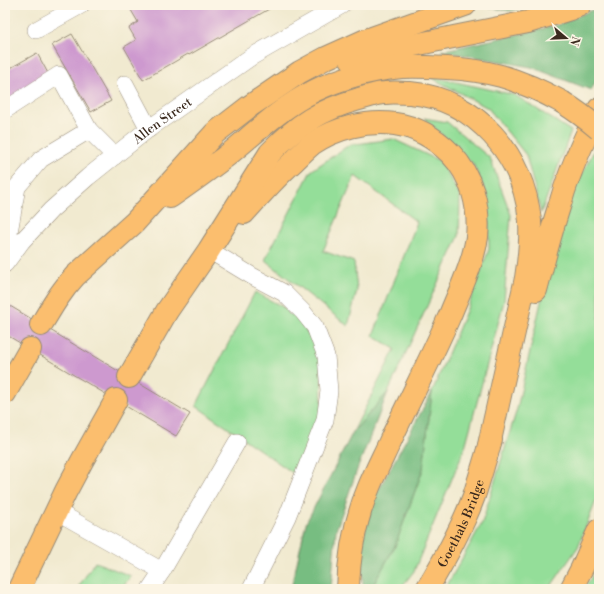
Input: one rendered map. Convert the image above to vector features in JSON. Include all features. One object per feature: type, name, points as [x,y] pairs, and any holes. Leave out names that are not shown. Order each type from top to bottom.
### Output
[{"type":"highway","points":[[41,325],[67,285],[135,222],[215,133],[250,106],[300,72],[343,50],[391,31],[465,5]]},
{"type":"highway","points":[[270,92],[352,58],[528,22],[580,5]]},
{"type":"highway","points":[[135,222],[228,155],[296,102],[314,91],[352,76],[401,67],[463,69],[500,75],[548,94],[577,111],[599,129]]},
{"type":"highway","points":[[129,378],[167,311],[209,250],[270,153],[294,130],[312,118],[346,102],[385,93],[408,93],[434,97],[467,112],[481,122],[494,135],[513,163],[521,181],[530,220],[529,259],[526,278],[487,454]]},
{"type":"highway","points":[[487,454],[525,334],[561,199],[579,153],[599,109]]},
{"type":"highway","points":[[209,250],[287,168],[312,144],[337,131],[352,126],[366,123],[397,124],[417,130],[427,135],[446,149],[455,158],[468,179],[473,191],[477,215],[477,237],[471,260],[442,334],[364,500],[355,527],[352,542],[348,589]]},
{"type":"highway","points":[[5,393],[30,349]]},
{"type":"highway","points":[[19,589],[56,511],[116,400]]},
{"type":"highway","name":"Goethals Bridge","points":[[427,589],[446,557],[464,519],[481,476],[487,454]]},
{"type":"highway","points":[[8,589],[56,511]]},
{"type":"highway","points":[[571,589],[599,530]]},
{"type":"street","points":[[36,30],[81,5]]},
{"type":"street","name":"Allen Street","points":[[5,264],[22,241],[51,210],[88,177],[148,129],[251,57],[342,5]]},
{"type":"street","points":[[5,110],[59,75],[90,130],[115,156]]},
{"type":"street","points":[[125,84],[148,129]]},
{"type":"street","points":[[5,241],[8,238],[17,187],[41,159],[90,130]]},
{"type":"street","points":[[209,250],[284,293],[304,312],[315,327],[326,356],[329,391],[325,420],[287,517],[251,589]]},
{"type":"street","points":[[150,589],[237,442]]},
{"type":"street","points":[[56,511],[162,571]]},
{"type":"green space","points":[[493,5],[539,5],[509,11],[489,7]]},
{"type":"green space","points":[[599,7],[599,77],[591,90],[531,67],[441,51],[555,26]]},
{"type":"green space","points":[[428,76],[515,95],[571,131],[541,213],[526,155],[488,108]]},
{"type":"green space","points":[[424,118],[447,122],[490,158],[511,215],[504,301],[465,447],[414,571],[400,589],[371,589],[395,546],[423,469],[432,392],[467,309],[489,249],[488,197],[473,164]]},
{"type":"green space","points":[[393,139],[440,161],[460,196],[459,236],[388,392],[353,432],[395,349],[373,336],[417,222],[355,176],[323,251],[354,262],[357,290],[348,326],[265,260],[311,171],[349,145]]},
{"type":"green space","points":[[596,147],[599,151],[599,493],[578,547],[549,589],[445,589],[482,523],[517,409],[543,293],[571,195]]},
{"type":"green space","points":[[255,292],[294,313],[321,353],[322,418],[299,477],[196,406]]},
{"type":"green space","points":[[388,392],[358,467],[336,530],[331,589],[291,589],[306,523],[353,432]]},
{"type":"green space","points":[[432,392],[423,469],[395,546],[371,589],[365,589],[363,586],[361,546],[373,500]]},
{"type":"green space","points":[[95,562],[131,576],[121,589],[77,589]]},
{"type":"green space","points":[[599,565],[599,579],[591,589],[584,589]]},
{"type":"building","points":[[128,5],[276,5],[143,80],[124,47],[136,40],[129,28],[138,22]]},
{"type":"building","points":[[72,34],[111,101],[91,112],[52,45]]},
{"type":"building","points":[[37,53],[50,77],[5,102],[5,71]]},
{"type":"building","points":[[5,303],[190,414],[176,436],[5,334]]}]
